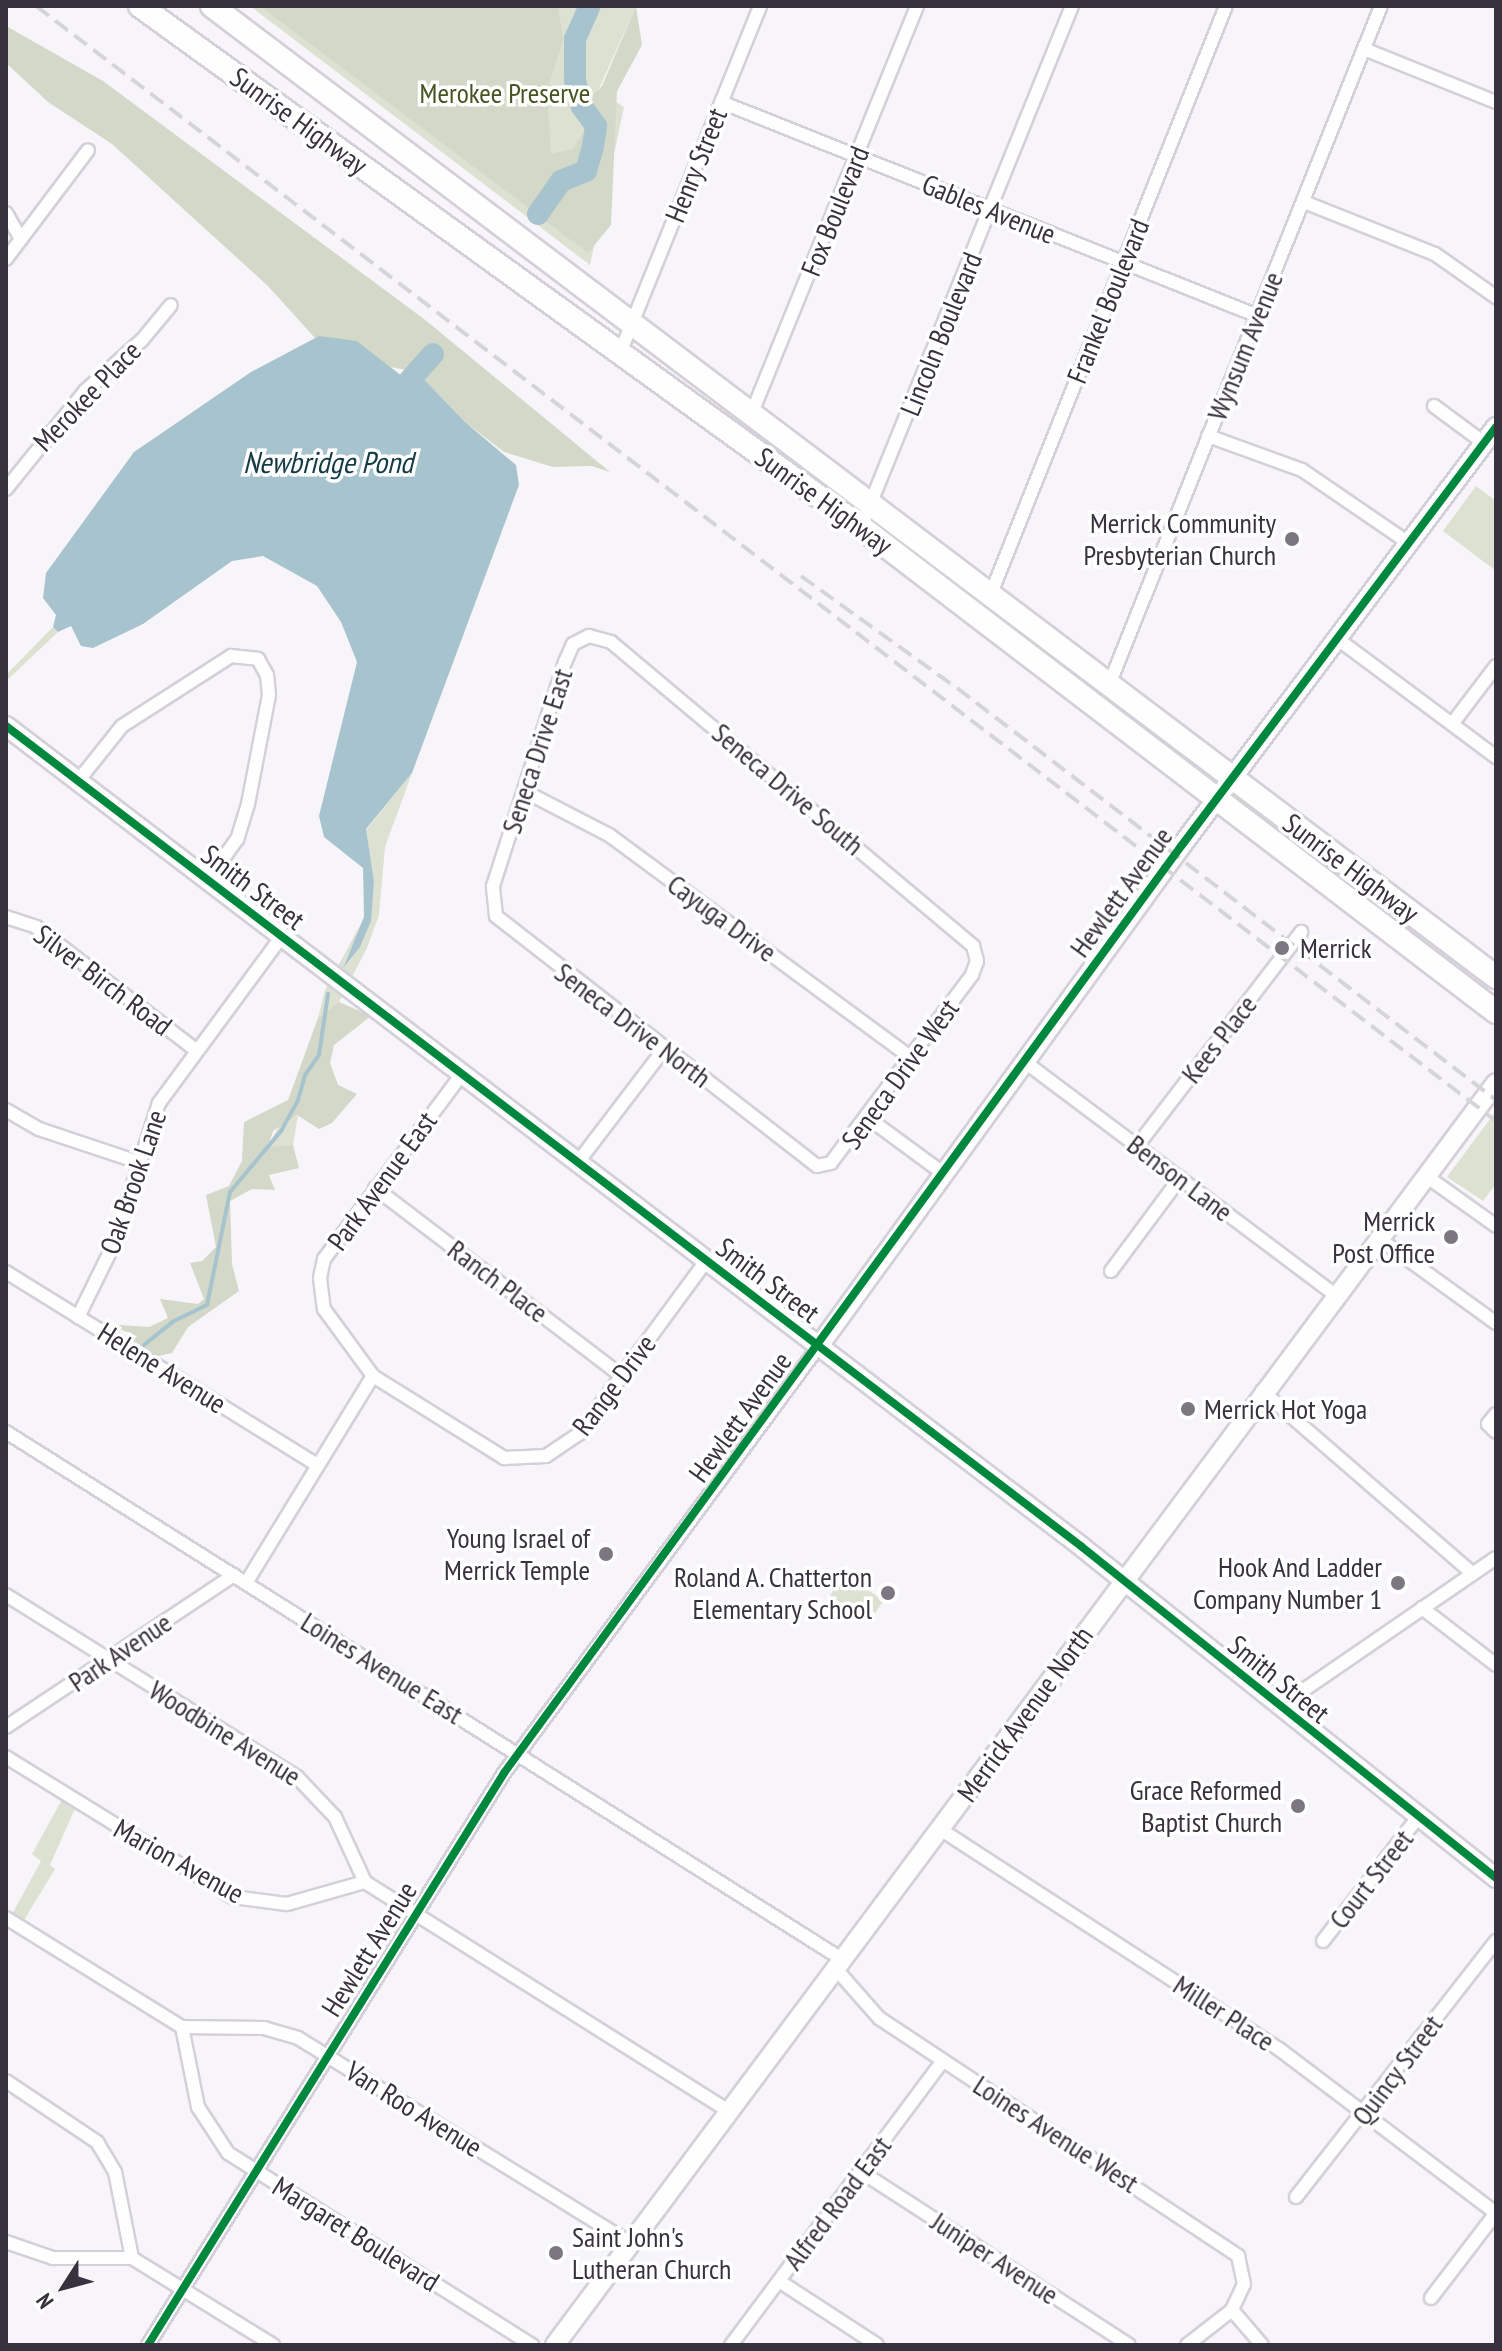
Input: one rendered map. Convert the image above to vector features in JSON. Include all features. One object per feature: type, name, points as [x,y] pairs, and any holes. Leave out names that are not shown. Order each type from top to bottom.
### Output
[{"type":"highway","name":"Sunrise Highway","points":[[212,6],[1496,977]]},
{"type":"highway","name":"Sunrise Highway","points":[[151,9],[861,527],[1215,801],[1496,1012]]},
{"type":"street","name":"Henry Street","points":[[620,353],[760,6]]},
{"type":"street","name":"Fox Boulevard","points":[[751,415],[917,6]]},
{"type":"street","name":"Lincoln Boulevard","points":[[861,527],[1072,6]]},
{"type":"street","name":"Frankel Boulevard","points":[[990,596],[1226,6]]},
{"type":"street","name":"Wynsum Avenue","points":[[1109,685],[1381,6]]},
{"type":"street","points":[[1364,49],[1496,102]]},
{"type":"street","name":"Gables Avenue","points":[[721,102],[1258,316]]},
{"type":"street","points":[[6,259],[88,150]]},
{"type":"street","points":[[1304,202],[1435,254],[1496,297]]},
{"type":"street","points":[[6,213],[21,239]]},
{"type":"street","name":"Merokee Place","points":[[6,489],[76,401],[142,340],[171,305]]},
{"type":"street","points":[[1434,406],[1484,443]]},
{"type":"street","name":"Hewlett Avenue","points":[[148,2345],[518,1753],[819,1346],[1215,801],[1339,640],[1496,427]]},
{"type":"street","points":[[1208,436],[1302,470],[1410,544]]},
{"type":"street","name":"Seneca Drive East","points":[[493,886],[565,662],[573,644],[600,637]]},
{"type":"street","name":"Seneca Drive South","points":[[600,637],[973,946]]},
{"type":"street","points":[[1339,640],[1496,757]]},
{"type":"street","points":[[78,781],[122,726],[231,656],[258,659],[267,675],[269,695],[248,804],[237,839],[208,880]]},
{"type":"street","points":[[1452,724],[1496,666]]},
{"type":"street","name":"Smith Street","points":[[6,726],[1123,1580],[1496,1878]]},
{"type":"street","name":"Cayuga Drive","points":[[524,791],[609,835],[911,1058]]},
{"type":"street","name":"Seneca Drive North","points":[[493,886],[492,904],[500,922],[797,1150]]},
{"type":"street","name":"Silver Birch Road","points":[[6,917],[36,927],[196,1050]]},
{"type":"street","name":"Kees Place","points":[[1137,1146],[1301,932]]},
{"type":"street","name":"Oak Brook Lane","points":[[78,1317],[113,1246],[159,1103],[282,936]]},
{"type":"street","name":"Seneca Drive West","points":[[797,1150],[817,1166],[831,1163],[868,1118],[972,975],[977,961],[973,946]]},
{"type":"street","points":[[578,1162],[664,1049]]},
{"type":"street","name":"Benson Lane","points":[[1025,1062],[1334,1294]]},
{"type":"street","name":"Park Avenue East","points":[[373,1376],[324,1309],[320,1278],[332,1244],[462,1074]]},
{"type":"street","name":"Merrick Avenue North","points":[[555,2345],[1334,1294],[1496,1083]]},
{"type":"street","points":[[6,1110],[64,1139],[138,1162]]},
{"type":"street","points":[[868,1118],[943,1173]]},
{"type":"street","points":[[1426,1176],[1496,1226]]},
{"type":"street","points":[[1111,1271],[1180,1178]]},
{"type":"street","name":"Ranch Place","points":[[375,1188],[622,1376]]},
{"type":"street","points":[[1377,1237],[1496,1323]]},
{"type":"street","name":"Range Drive","points":[[373,1376],[483,1448],[504,1458],[526,1460],[565,1448],[706,1261]]},
{"type":"street","name":"Helene Avenue","points":[[6,1272],[317,1465]]},
{"type":"street","points":[[246,1583],[373,1376]]},
{"type":"street","points":[[1262,1391],[1473,1574]]},
{"type":"street","points":[[1496,1414],[1488,1424],[1496,1432]]},
{"type":"street","points":[[6,1432],[234,1575]]},
{"type":"street","points":[[1279,1707],[1496,1558]]},
{"type":"street","name":"Loines Avenue East","points":[[234,1575],[518,1753]]},
{"type":"street","name":"Park Avenue","points":[[6,1727],[234,1575]]},
{"type":"street","name":"Woodbine Avenue","points":[[6,1595],[313,1790],[335,1817],[365,1882]]},
{"type":"street","points":[[1422,1608],[1496,1665]]},
{"type":"street","name":"Loines Avenue West","points":[[518,1753],[840,1964],[879,2018],[1230,2248],[1243,2266],[1244,2284],[1232,2310]]},
{"type":"street","name":"Marion Avenue","points":[[6,1757],[233,1897],[287,1904],[365,1882]]},
{"type":"street","name":"Court Street","points":[[1323,1941],[1418,1817]]},
{"type":"street","name":"Miller Place","points":[[940,1829],[1279,2049],[1496,2213]]},
{"type":"street","points":[[365,1882],[729,2111]]},
{"type":"street","points":[[6,1918],[182,2027]]},
{"type":"street","name":"Quincy Street","points":[[1296,2197],[1496,1941]]},
{"type":"street","name":"Van Roo Avenue","points":[[182,2027],[264,2028],[298,2038],[630,2243]]},
{"type":"street","name":"Margaret Boulevard","points":[[182,2027],[207,2127],[228,2153],[532,2345]]},
{"type":"street","name":"Alfred Road East","points":[[731,2345],[943,2061]]},
{"type":"street","points":[[6,2081],[97,2142],[115,2172],[132,2258]]},
{"type":"street","name":"Juniper Avenue","points":[[860,2171],[1129,2345]]},
{"type":"street","points":[[1431,2298],[1496,2213]]},
{"type":"street","points":[[6,2242],[53,2258],[132,2258],[273,2345]]},
{"type":"street","points":[[779,2281],[877,2345]]},
{"type":"street","points":[[1187,2345],[1232,2310],[1262,2345]]},
{"type":"green space","name":"Merokee Preserve","points":[[250,6],[636,6],[598,91],[624,107],[590,265]]},
{"type":"green space","name":"Merokee Preserve","points":[[260,6],[558,6],[563,40],[547,91],[551,154],[573,149],[583,133],[592,96],[602,86],[636,6],[642,45],[617,91],[611,225],[588,253]]},
{"type":"green space","points":[[6,26],[103,81],[424,319],[610,472],[592,466],[553,467],[504,452],[465,422],[417,372],[390,367],[357,341],[315,338],[268,286],[112,144],[48,102],[6,63]]},
{"type":"green space","points":[[1476,486],[1496,501],[1496,571],[1443,531]]},
{"type":"green space","points":[[53,627],[58,632],[6,681],[6,675]]},
{"type":"green space","points":[[412,773],[385,847],[379,915],[367,948],[339,1002],[318,1018],[325,990],[364,918],[344,965],[360,947],[374,881],[366,830]]},
{"type":"green space","points":[[339,1002],[371,1016],[334,1045],[330,1063],[338,1085],[357,1094],[332,1123],[319,1129],[297,1115],[273,1131],[268,1147],[293,1145],[299,1168],[269,1175],[275,1190],[252,1189],[230,1201],[232,1264],[239,1291],[188,1327],[172,1353],[154,1357],[136,1347],[130,1333],[105,1324],[149,1327],[168,1318],[160,1299],[198,1304],[204,1299],[190,1263],[202,1261],[216,1247],[206,1195],[229,1186],[242,1161],[244,1122],[288,1100],[318,1018]]},
{"type":"green space","points":[[1496,1111],[1496,1184],[1483,1201],[1447,1177]]},
{"type":"green space","points":[[298,1115],[293,1145],[267,1148],[280,1124]]},
{"type":"green space","points":[[845,1574],[884,1601],[869,1622],[830,1595]]},
{"type":"green space","points":[[64,1796],[77,1804],[50,1865],[55,1869],[21,1925],[10,1918],[41,1861],[32,1854]]},
{"type":"water","name":"Newbridge Pond","points":[[319,336],[357,341],[407,380],[417,372],[465,422],[516,465],[519,485],[412,773],[366,829],[374,881],[371,921],[360,947],[343,968],[364,917],[363,868],[324,837],[319,816],[357,662],[341,622],[317,586],[263,556],[232,561],[143,624],[93,648],[81,646],[71,626],[58,632],[53,627],[56,615],[43,598],[46,573],[134,452],[251,372]]},
{"type":"waterway","points":[[538,214],[561,181],[586,171],[593,146],[596,126],[582,107],[575,80],[575,39],[590,6]]},
{"type":"waterway","points":[[401,390],[433,354]]},
{"type":"waterway","points":[[144,1345],[172,1322],[207,1305],[230,1192],[281,1131],[298,1100],[305,1075],[319,1055],[328,994]]},
{"type":"railway","points":[[36,6],[1496,1121]]},
{"type":"railway","points":[[801,576],[957,688],[1496,1100]]},
{"type":"cycle path","points":[[148,2345],[504,1773],[1182,845],[1496,427]]},
{"type":"cycle path","points":[[6,726],[1082,1547],[1496,1878]]},
{"type":"place","name":"Merrick Community Presbyterian Church","points":[[1292,539]]},
{"type":"place","name":"Merrick","points":[[1282,948]]},
{"type":"place","name":"Merrick Post Office","points":[[1451,1237]]},
{"type":"place","name":"Merrick Hot Yoga","points":[[1188,1409]]},
{"type":"place","name":"Young Israel of Merrick Temple","points":[[606,1554]]},
{"type":"place","name":"Hook And Ladder Company Number 1","points":[[1398,1583]]},
{"type":"place","name":"Roland A. Chatterton Elementary School","points":[[888,1593]]},
{"type":"place","name":"Grace Reformed Baptist Church","points":[[1298,1806]]},
{"type":"place","name":"Saint John's Lutheran Church","points":[[556,2253]]}]
